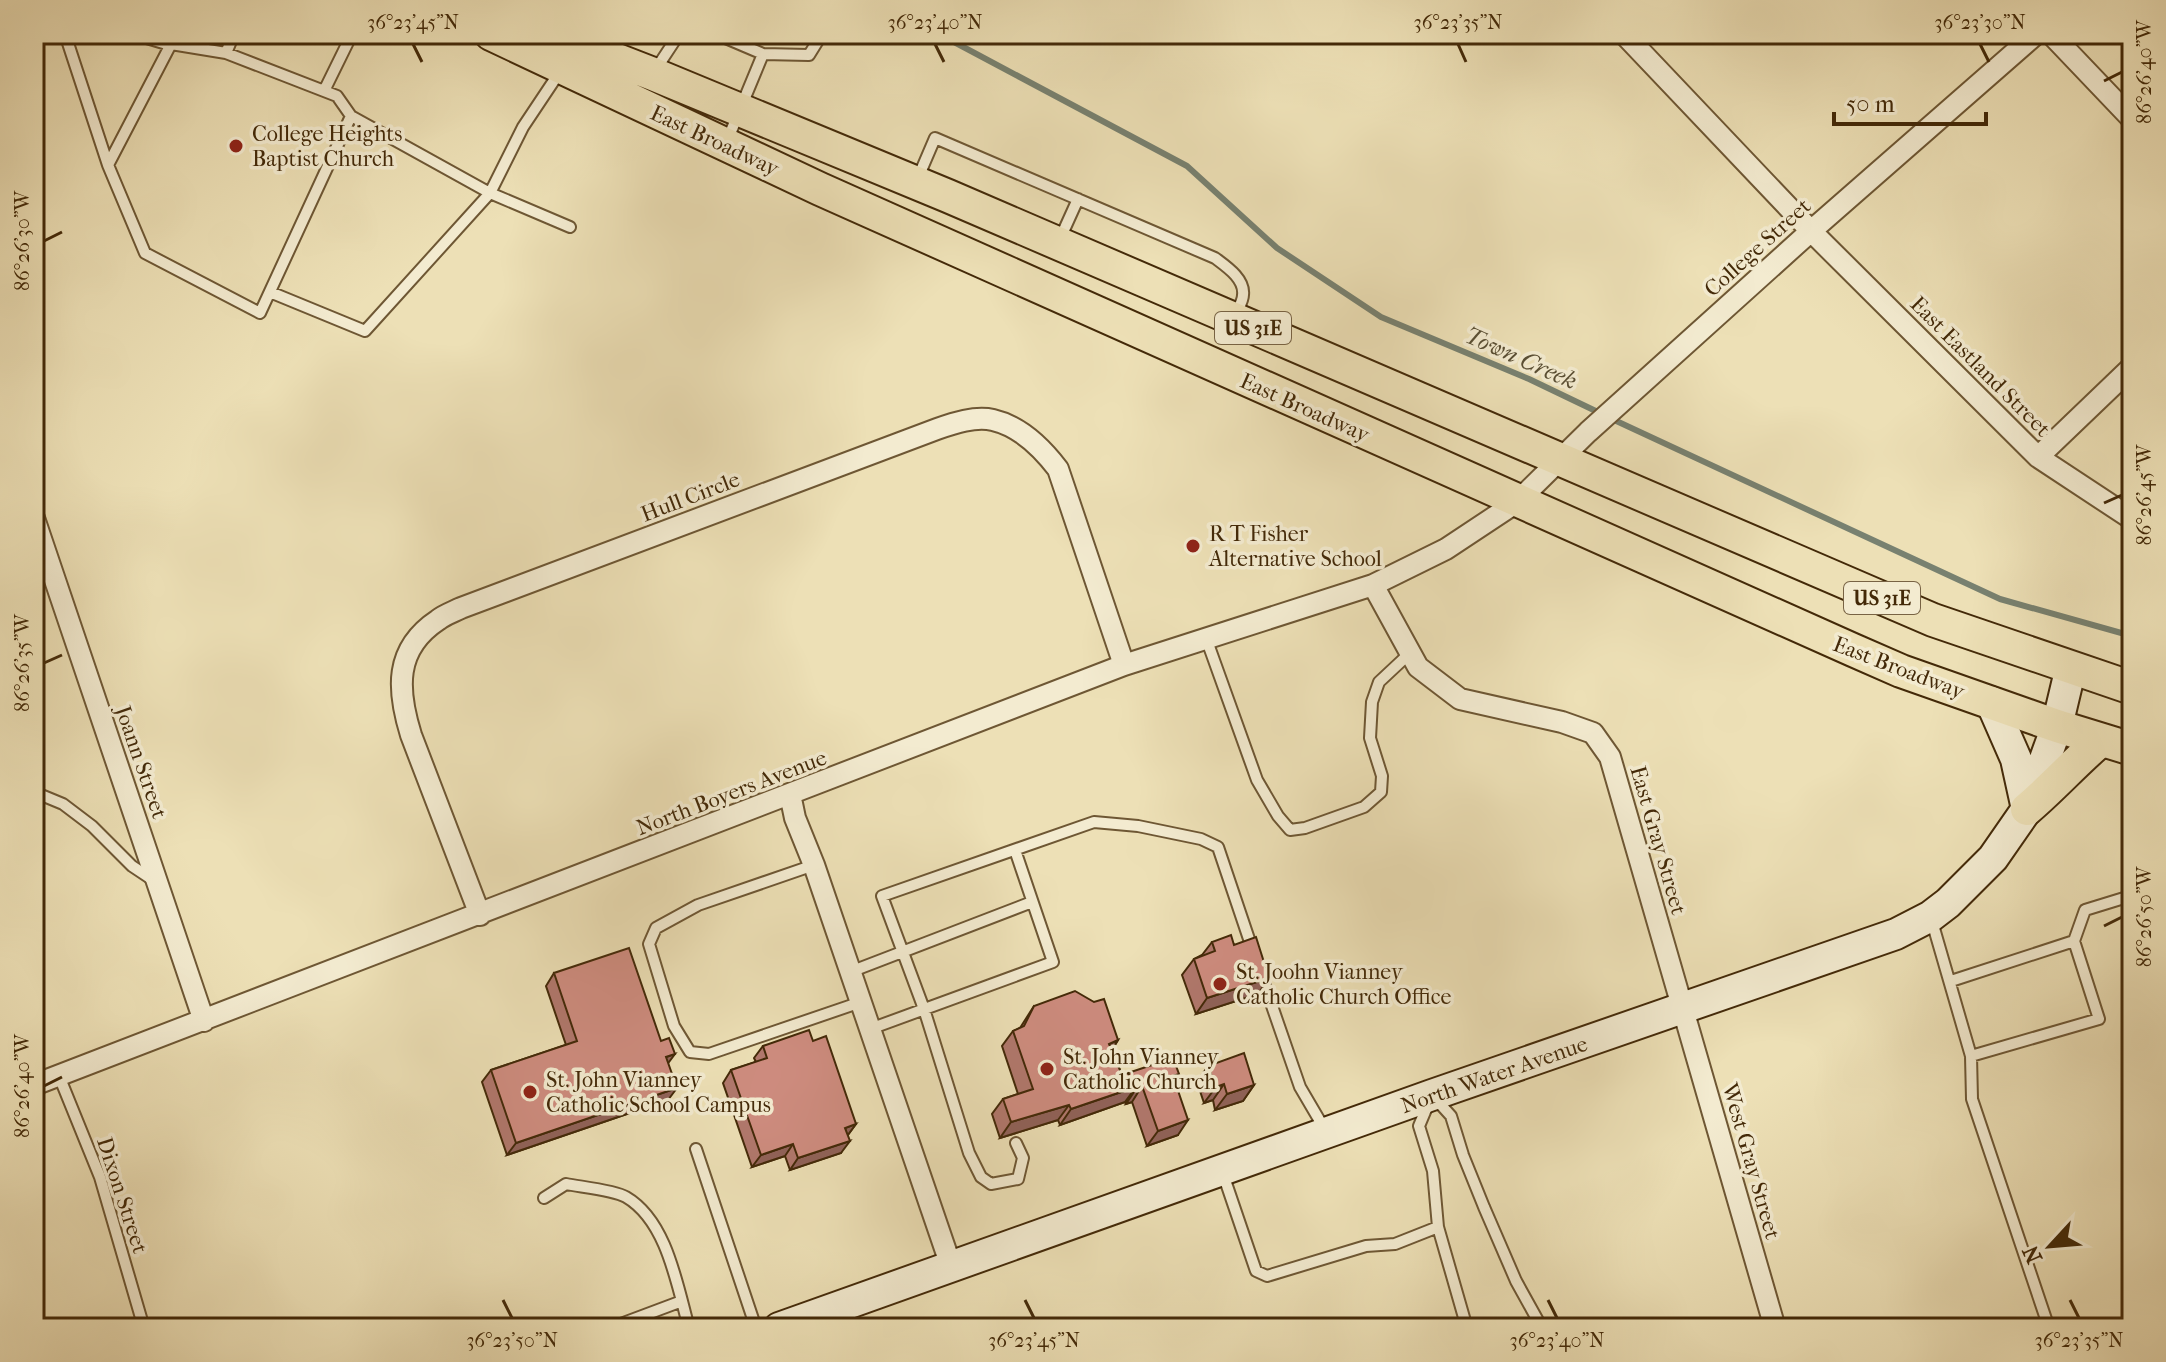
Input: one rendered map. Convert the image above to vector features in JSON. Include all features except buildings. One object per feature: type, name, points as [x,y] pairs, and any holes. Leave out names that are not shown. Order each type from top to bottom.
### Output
[{"type":"main road","name":"East Broadway","points":[[491,34],[848,202],[1901,671],[2132,749]]},
{"type":"main road","name":"East Broadway","points":[[550,34],[1057,243],[1933,620],[2132,688]]},
{"type":"main road","name":"North Water Avenue","points":[[779,1328],[838,1318],[951,1266],[1896,934],[1931,916],[1948,903],[1993,858],[2027,809],[2057,726],[2071,667]]},
{"type":"main road","points":[[1991,702],[2016,759],[2027,809],[2101,740]]},
{"type":"street","name":"East Eastland Street","points":[[1624,34],[1811,231],[2038,457],[2132,519]]},
{"type":"street","name":"College Street","points":[[1446,549],[1517,502],[1635,389],[2036,34]]},
{"type":"street","points":[[2051,34],[2132,119]]},
{"type":"street","points":[[2038,457],[2132,367]]},
{"type":"street","name":"Hull Circle","points":[[480,915],[411,735],[400,682],[406,656],[420,636],[438,620],[461,608],[937,429],[964,420],[992,420],[1022,434],[1043,450],[1058,469],[1124,665]]},
{"type":"street","name":"Joann Street","points":[[34,518],[204,1021]]},
{"type":"street","name":"North Boyers Avenue","points":[[34,1085],[1124,665],[1373,585],[1446,549]]},
{"type":"street","name":"East Gray Street","points":[[1373,585],[1418,667],[1460,699],[1562,722],[1593,733],[1610,757],[1683,1008]]},
{"type":"street","points":[[790,794],[795,818],[814,865],[951,1266]]},
{"type":"street","name":"West Gray Street","points":[[1683,1008],[1775,1328]]},
{"type":"lane","points":[[65,34],[108,165],[145,253],[260,313],[351,116]]},
{"type":"lane","points":[[133,34],[170,45],[226,53],[337,96],[351,116],[490,193],[570,227]]},
{"type":"lane","points":[[226,53],[234,34]]},
{"type":"lane","points":[[324,91],[352,34]]},
{"type":"lane","points":[[653,74],[679,34]]},
{"type":"lane","points":[[716,34],[763,54],[809,55],[822,34]]},
{"type":"lane","points":[[108,165],[170,45]]},
{"type":"lane","points":[[725,145],[763,54]]},
{"type":"lane","points":[[270,292],[365,331],[490,193],[523,127],[562,68]]},
{"type":"lane","points":[[915,184],[935,138],[1215,258],[1238,278],[1244,294],[1234,320]]},
{"type":"lane","points":[[1057,243],[1078,199]]},
{"type":"lane","points":[[1206,638],[1257,780],[1290,830],[1305,828],[1364,807],[1381,792],[1382,776],[1370,738],[1372,702],[1379,682],[1410,653]]},
{"type":"lane","points":[[34,792],[63,804],[92,826],[132,866],[157,882]]},
{"type":"lane","points":[[1016,1143],[1023,1158],[1018,1179],[991,1184],[981,1177],[969,1153],[924,1009],[882,896],[1094,822],[1138,826],[1201,839],[1218,847],[1287,1054],[1300,1087],[1327,1133]]},
{"type":"lane","points":[[870,1029],[1053,962],[1015,850]]},
{"type":"lane","points":[[814,865],[698,905],[656,928],[649,944],[674,1026],[690,1052],[709,1054],[861,1002]]},
{"type":"lane","points":[[1971,1056],[2099,1019],[2074,941],[2085,910],[2124,898],[2132,905]]},
{"type":"lane","points":[[850,972],[1032,902]]},
{"type":"lane","points":[[1931,916],[1971,1056],[1972,1099],[2049,1328]]},
{"type":"lane","points":[[1951,981],[2074,941]]},
{"type":"lane","name":"Dixon Street","points":[[59,1076],[100,1177],[144,1328]]},
{"type":"lane","points":[[1467,1328],[1438,1227],[1433,1171],[1419,1126],[1432,1095],[1451,1116],[1484,1207],[1516,1281],[1542,1328]]},
{"type":"lane","points":[[696,1149],[756,1328]]},
{"type":"lane","points":[[1222,1171],[1256,1271],[1267,1276],[1366,1246],[1395,1244],[1438,1227]]},
{"type":"lane","points":[[544,1198],[566,1184],[624,1196],[649,1215],[666,1247],[689,1328]]},
{"type":"lane","points":[[610,1328],[682,1301]]},
{"type":"waterway","name":"Town Creek","points":[[939,34],[1187,166],[1277,248],[1381,317],[1529,379],[1602,414]]},
{"type":"waterway","name":"Town Creek","points":[[1612,419],[2000,599],[2132,636]]},
{"type":"place","name":"College Heights Baptist Church","points":[[236,146]]},
{"type":"place","name":"R T Fisher Alternative School","points":[[1193,546]]},
{"type":"place","name":"St. Joohn Vianney Catholic Church Office","points":[[1220,984]]},
{"type":"place","name":"St. John Vianney Catholic Church","points":[[1047,1069]]},
{"type":"place","name":"St. John Vianney Catholic School Campus","points":[[530,1092]]}]
